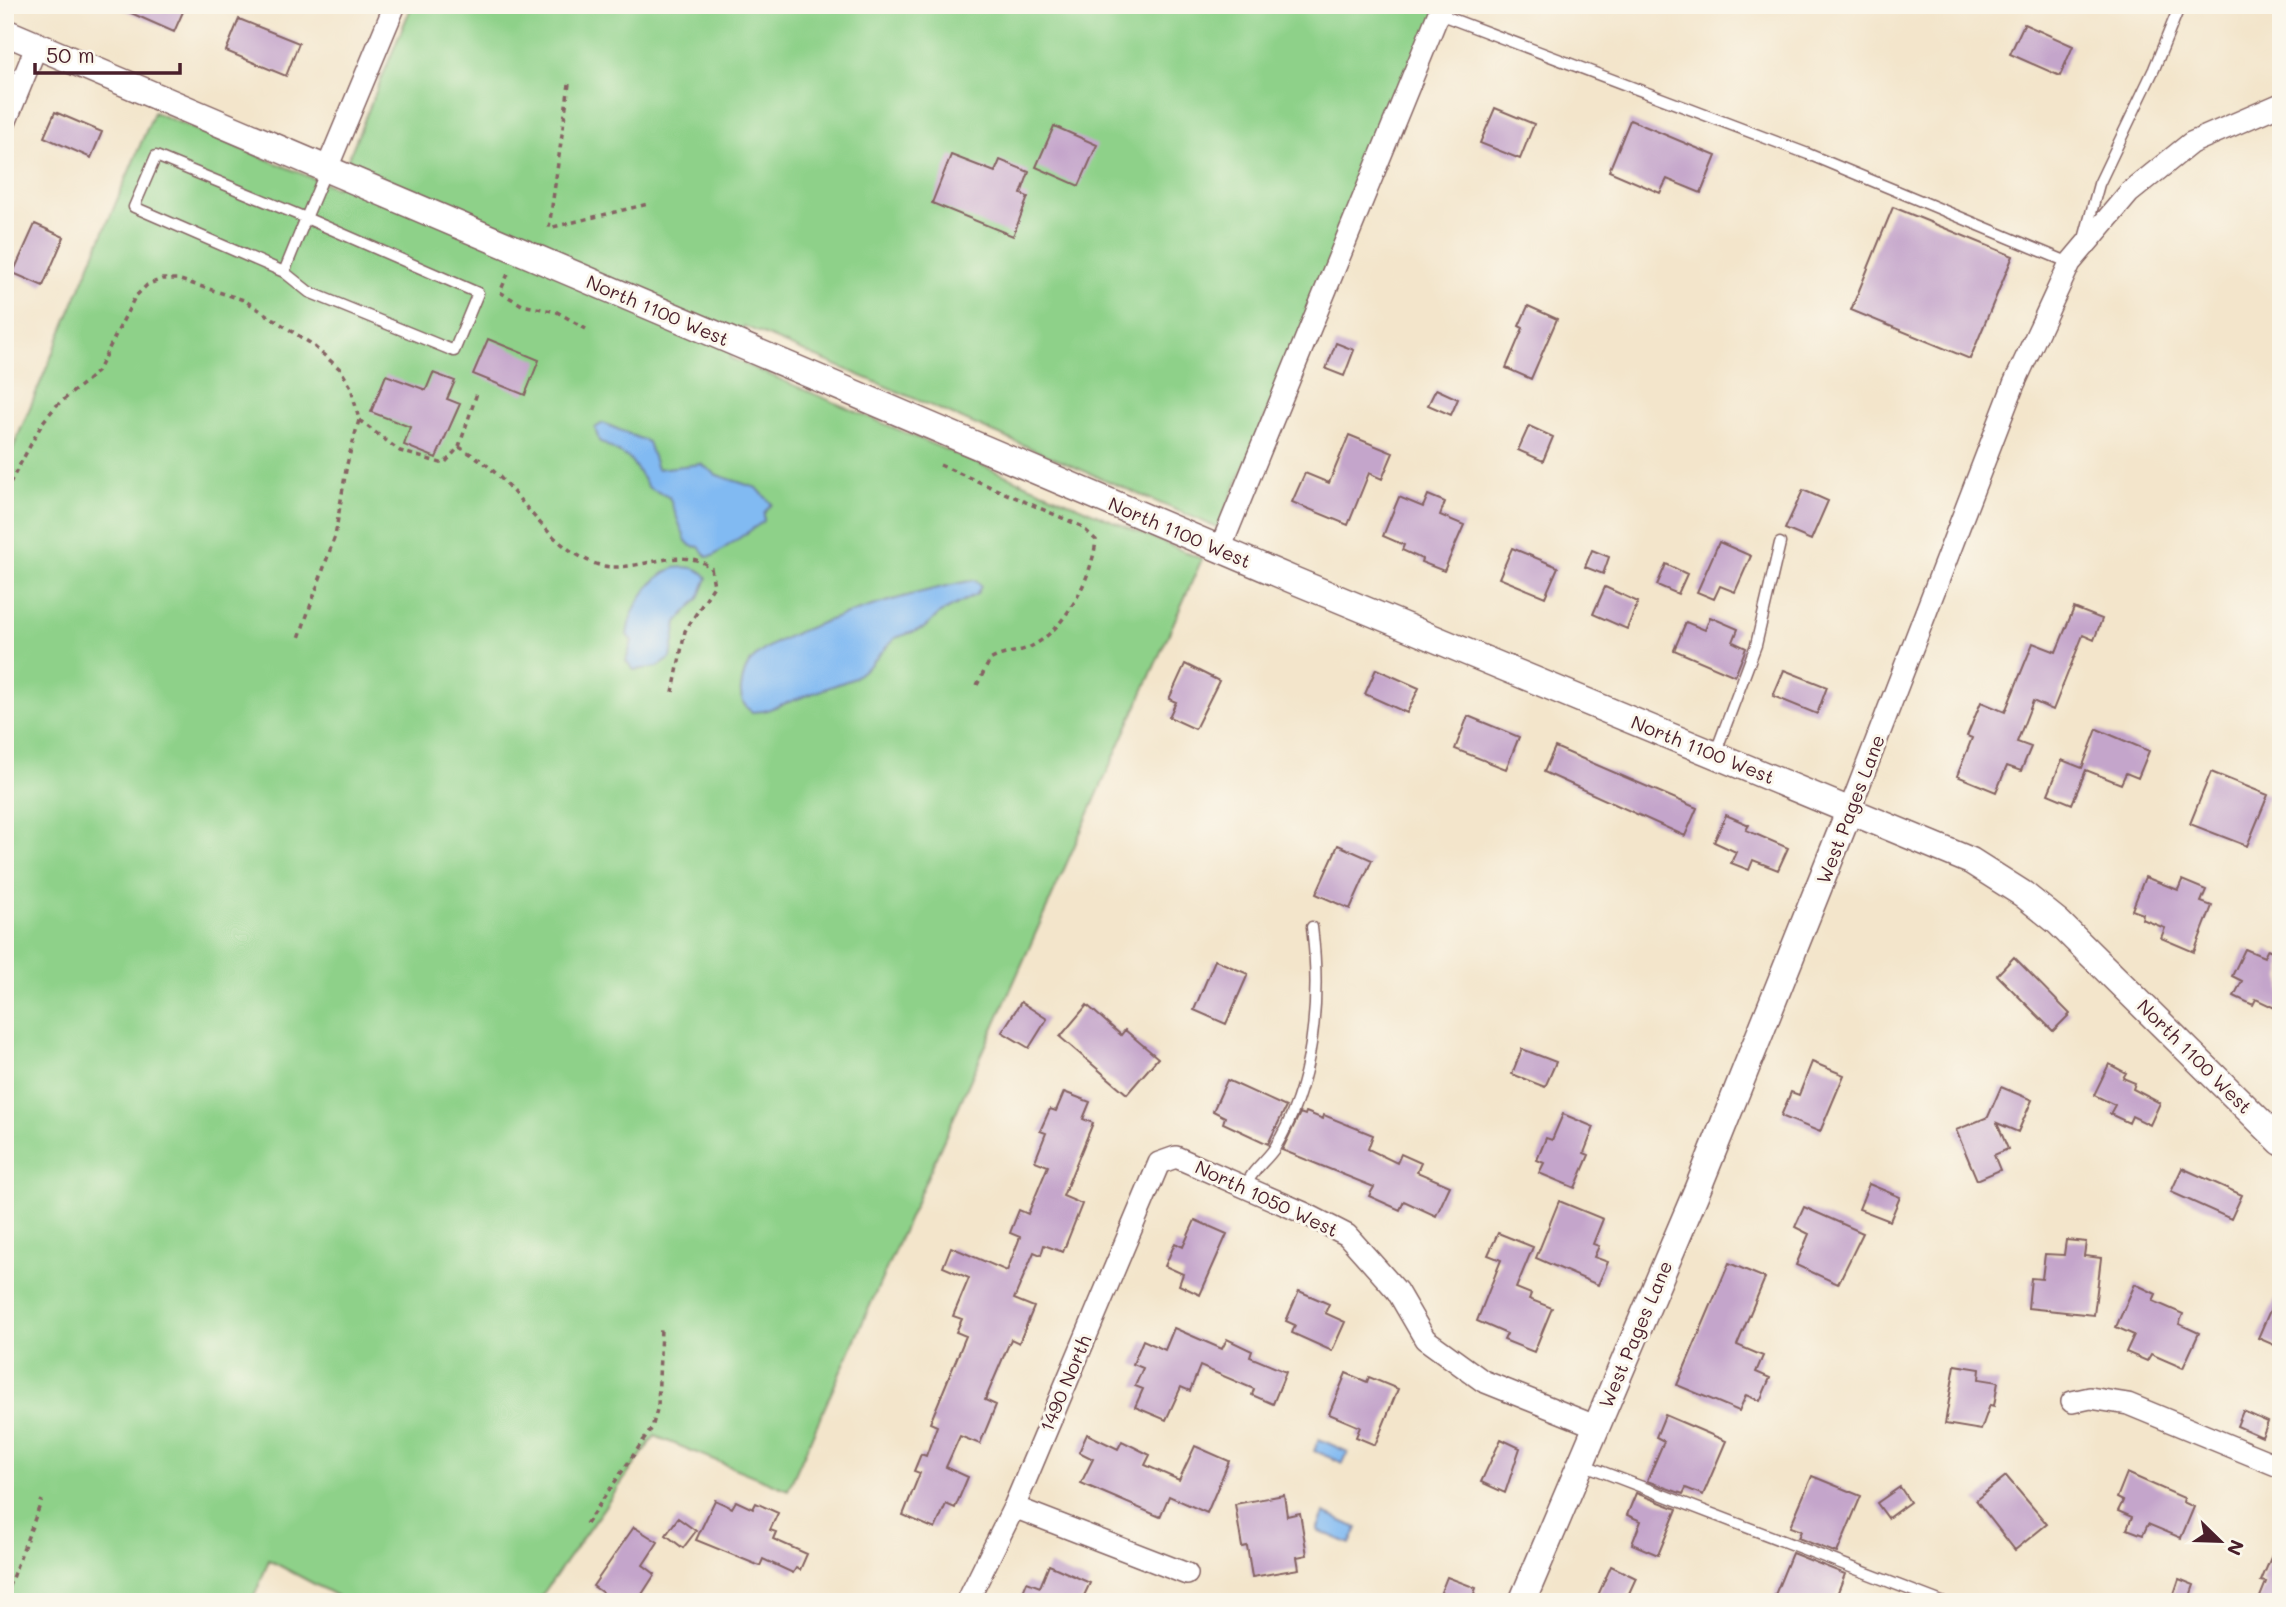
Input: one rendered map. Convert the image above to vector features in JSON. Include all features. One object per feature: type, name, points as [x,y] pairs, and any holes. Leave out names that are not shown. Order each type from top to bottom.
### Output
[{"type":"street","points":[[327,168],[395,5]]},
{"type":"street","points":[[1220,549],[1440,10]]},
{"type":"street","name":"North 1100 West","points":[[5,32],[1220,549],[1971,861],[2024,894],[2101,961],[2281,1142]]},
{"type":"street","points":[[5,122],[37,45]]},
{"type":"street","name":"West Pages Lane","points":[[1522,1602],[1699,1188],[1850,809],[2014,384],[2076,256],[2129,193],[2191,143],[2281,104]]},
{"type":"street","name":"North 1050 West","points":[[1159,1163],[1176,1157],[1347,1236],[1397,1291],[1425,1339],[1483,1381],[1595,1426]]},
{"type":"street","name":"1490 North","points":[[967,1602],[1014,1507],[1159,1163]]},
{"type":"street","points":[[2072,1402],[2090,1398],[2128,1404],[2281,1467]]},
{"type":"street","points":[[1014,1507],[1186,1574]]},
{"type":"lane","points":[[1440,10],[2076,256],[2099,184],[2154,69],[2180,5]]},
{"type":"lane","points":[[156,156],[306,218],[478,293],[454,351],[309,292],[284,272],[134,207],[156,156]]},
{"type":"lane","points":[[284,272],[327,168]]},
{"type":"lane","points":[[1715,754],[1756,645],[1780,543]]},
{"type":"lane","points":[[1245,1187],[1251,1173],[1274,1149],[1298,1091],[1310,1041],[1317,988],[1312,927]]},
{"type":"lane","points":[[1580,1463],[1942,1602]]},
{"type":"path","points":[[569,84],[549,228],[648,204]]},
{"type":"path","points":[[508,274],[500,292],[522,305],[557,312],[586,329]]},
{"type":"path","points":[[5,492],[21,458],[50,413],[91,379],[102,365],[135,297],[147,285],[162,279],[177,279],[244,300],[310,344],[346,378],[359,420],[347,464],[335,536],[299,639]]},
{"type":"path","points":[[359,420],[400,451],[439,464],[448,463],[459,447],[478,390]]},
{"type":"path","points":[[459,447],[491,468],[551,537],[590,561],[625,568],[685,559],[699,561],[711,568],[715,586],[685,631],[673,692]]},
{"type":"path","points":[[940,465],[1081,526],[1096,540],[1085,577],[1064,615],[1036,644],[990,660],[977,685]]},
{"type":"path","points":[[586,1524],[652,1428],[658,1406],[661,1328]]},
{"type":"path","points":[[5,1596],[42,1500]]},
{"type":"green space","points":[[412,5],[1440,5],[1218,528],[744,326],[730,358],[1202,559],[788,1490],[655,1436],[537,1602],[348,1602],[269,1560],[252,1602],[5,1602],[5,467],[154,112],[336,188]]},
{"type":"water","points":[[603,423],[648,442],[657,469],[701,464],[717,475],[757,488],[772,504],[764,513],[764,521],[713,556],[707,557],[699,547],[691,546],[686,541],[669,497],[649,488],[630,459],[599,441],[595,428]]},
{"type":"water","points":[[674,568],[693,568],[707,578],[699,598],[677,622],[671,658],[658,667],[634,670],[626,661],[632,641],[627,635],[632,615],[649,587]]},
{"type":"water","points":[[975,580],[981,586],[977,594],[940,613],[924,628],[895,638],[870,665],[852,679],[764,711],[752,712],[743,702],[741,689],[746,669],[753,659],[770,646],[858,610]]},
{"type":"water","points":[[1319,1439],[1348,1452],[1343,1463],[1314,1451]]},
{"type":"water","points":[[1324,1513],[1357,1528],[1350,1544],[1317,1530]]},
{"type":"building","points":[[113,5],[186,5],[174,32]]},
{"type":"building","points":[[239,19],[299,43],[286,76],[226,51]]},
{"type":"building","points":[[2024,24],[2073,46],[2060,76],[2010,54]]},
{"type":"building","points":[[1495,108],[1534,124],[1520,159],[1480,143]]},
{"type":"building","points":[[55,112],[102,132],[91,158],[44,137]]},
{"type":"building","points":[[1630,120],[1716,156],[1701,193],[1667,179],[1660,193],[1609,171]]},
{"type":"building","points":[[1054,126],[1097,145],[1079,186],[1036,167]]},
{"type":"building","points":[[951,155],[995,172],[1000,160],[1029,172],[1021,194],[1028,197],[1013,236],[932,203]]},
{"type":"building","points":[[1893,207],[2013,256],[1970,359],[1851,310]]},
{"type":"building","points":[[35,224],[64,237],[43,286],[13,273]]},
{"type":"building","points":[[1528,306],[1557,319],[1531,379],[1506,368],[1523,328],[1519,326]]},
{"type":"building","points":[[488,339],[539,360],[525,395],[473,374]]},
{"type":"building","points":[[1336,343],[1354,350],[1344,376],[1326,369]]},
{"type":"building","points":[[433,373],[455,381],[447,399],[460,404],[436,458],[404,445],[410,427],[371,412],[386,375],[426,390]]},
{"type":"building","points":[[1436,389],[1458,399],[1451,415],[1428,405]]},
{"type":"building","points":[[1529,426],[1553,437],[1543,461],[1518,450]]},
{"type":"building","points":[[1349,435],[1393,453],[1382,479],[1369,473],[1348,525],[1292,502],[1305,473],[1329,483]]},
{"type":"building","points":[[1803,490],[1828,501],[1811,540],[1785,529]]},
{"type":"building","points":[[1428,495],[1445,502],[1440,515],[1464,525],[1444,571],[1421,562],[1422,559],[1402,550],[1404,545],[1383,536],[1399,497],[1423,507]]},
{"type":"building","points":[[1719,542],[1751,556],[1735,592],[1720,586],[1714,599],[1697,592]]},
{"type":"building","points":[[1512,548],[1558,567],[1545,597],[1499,578]]},
{"type":"building","points":[[1592,550],[1609,557],[1603,574],[1585,567]]},
{"type":"building","points":[[1666,564],[1687,574],[1678,594],[1657,585]]},
{"type":"building","points":[[1605,587],[1638,602],[1627,629],[1593,614]]},
{"type":"building","points":[[2074,608],[2102,619],[2094,640],[2083,635],[2053,710],[2033,701],[2017,742],[2031,747],[2021,771],[2007,766],[1996,792],[1957,776],[1972,738],[1967,736],[1981,702],[2005,712],[2033,643],[2056,652]]},
{"type":"building","points":[[1710,617],[1738,629],[1733,642],[1746,648],[1735,676],[1674,650],[1686,622],[1705,630]]},
{"type":"building","points":[[1185,664],[1219,681],[1195,729],[1169,717],[1176,702],[1169,699]]},
{"type":"building","points":[[1376,669],[1419,688],[1407,713],[1365,694]]},
{"type":"building","points":[[1784,670],[1827,687],[1817,714],[1773,696]]},
{"type":"building","points":[[1468,716],[1519,737],[1506,769],[1455,749]]},
{"type":"building","points":[[2097,729],[2149,751],[2138,778],[2126,773],[2121,784],[2086,770],[2072,804],[2048,794],[2062,760],[2082,768]]},
{"type":"building","points":[[1555,747],[1697,808],[1685,836],[1544,772]]},
{"type":"building","points":[[2211,772],[2268,795],[2247,846],[2190,824]]},
{"type":"building","points":[[1726,815],[1749,825],[1746,830],[1788,848],[1778,870],[1753,860],[1749,870],[1731,863],[1736,852],[1714,842]]},
{"type":"building","points":[[1338,845],[1372,860],[1350,909],[1316,894]]},
{"type":"building","points":[[2145,877],[2178,890],[2182,880],[2206,890],[2201,902],[2212,906],[2194,952],[2161,938],[2165,928],[2142,919],[2143,914],[2132,910]]},
{"type":"building","points":[[2245,949],[2264,957],[2268,949],[2281,956],[2281,1011],[2256,999],[2253,1005],[2234,996],[2242,981],[2232,976]]},
{"type":"building","points":[[2014,957],[2070,1014],[2053,1031],[1997,975]]},
{"type":"building","points":[[1215,960],[1248,974],[1226,1024],[1194,1010]]},
{"type":"building","points":[[1021,1002],[1047,1019],[1029,1048],[1002,1032]]},
{"type":"building","points":[[1087,1005],[1121,1035],[1125,1030],[1158,1058],[1127,1094],[1060,1037]]},
{"type":"building","points":[[1522,1049],[1556,1062],[1545,1087],[1512,1074]]},
{"type":"building","points":[[1812,1062],[1844,1075],[1820,1132],[1781,1116],[1791,1092],[1799,1095]]},
{"type":"building","points":[[2109,1064],[2126,1073],[2123,1078],[2135,1083],[2133,1089],[2160,1103],[2150,1125],[2132,1116],[2129,1123],[2110,1114],[2115,1105],[2094,1095]]},
{"type":"building","points":[[1227,1080],[1286,1107],[1268,1144],[1223,1123],[1225,1117],[1213,1111]]},
{"type":"building","points":[[2001,1087],[2032,1100],[2018,1132],[1997,1123],[2008,1149],[1994,1155],[2000,1170],[1977,1180],[1956,1130],[1988,1117]]},
{"type":"building","points":[[1064,1092],[1090,1102],[1083,1119],[1093,1123],[1063,1196],[1082,1204],[1063,1252],[1044,1245],[1041,1255],[1034,1252],[1014,1299],[1034,1307],[1019,1343],[1011,1339],[985,1400],[996,1405],[980,1444],[960,1436],[946,1467],[968,1477],[955,1508],[946,1504],[935,1529],[903,1515],[920,1473],[914,1471],[921,1454],[926,1456],[937,1426],[930,1423],[966,1336],[956,1332],[962,1319],[953,1316],[969,1278],[943,1267],[951,1247],[1007,1271],[1020,1237],[1010,1233],[1019,1210],[1028,1214],[1048,1166],[1035,1161],[1046,1133],[1040,1131],[1050,1109],[1056,1111]]},
{"type":"building","points":[[1306,1112],[1323,1119],[1324,1115],[1373,1135],[1368,1149],[1397,1163],[1401,1154],[1421,1163],[1417,1172],[1450,1186],[1436,1216],[1404,1201],[1400,1210],[1369,1196],[1374,1187],[1282,1150],[1300,1113],[1305,1115]]},
{"type":"building","points":[[1563,1114],[1594,1127],[1584,1153],[1589,1155],[1575,1188],[1539,1173],[1544,1163],[1537,1160],[1546,1138],[1552,1140]]},
{"type":"building","points":[[2182,1168],[2242,1195],[2231,1219],[2171,1192]]},
{"type":"building","points":[[1869,1184],[1900,1197],[1890,1221],[1859,1209]]},
{"type":"building","points":[[1559,1201],[1603,1219],[1593,1244],[1599,1246],[1594,1257],[1608,1262],[1598,1285],[1536,1258]]},
{"type":"building","points":[[1804,1207],[1863,1233],[1838,1284],[1796,1265],[1809,1234],[1795,1227]]},
{"type":"building","points":[[1195,1220],[1227,1234],[1200,1295],[1179,1285],[1183,1274],[1165,1266],[1175,1243],[1183,1247]]},
{"type":"building","points":[[1498,1233],[1533,1247],[1516,1288],[1531,1294],[1529,1299],[1552,1308],[1534,1352],[1504,1340],[1507,1334],[1477,1321],[1501,1260],[1488,1255]]},
{"type":"building","points":[[2066,1240],[2086,1242],[2084,1256],[2101,1258],[2094,1315],[2028,1308],[2031,1278],[2042,1279],[2045,1254],[2064,1255]]},
{"type":"building","points":[[1729,1263],[1765,1278],[1737,1345],[1763,1356],[1756,1372],[1770,1378],[1760,1401],[1746,1395],[1739,1411],[1677,1385]]},
{"type":"building","points":[[2135,1284],[2156,1294],[2153,1301],[2183,1314],[2179,1324],[2199,1333],[2183,1368],[2151,1354],[2147,1361],[2126,1352],[2134,1335],[2116,1327]]},
{"type":"building","points":[[2281,1285],[2281,1348],[2258,1338]]},
{"type":"building","points":[[1299,1291],[1329,1304],[1325,1313],[1345,1322],[1332,1351],[1292,1333],[1295,1325],[1286,1321]]},
{"type":"building","points":[[1174,1328],[1222,1349],[1227,1339],[1252,1351],[1250,1357],[1286,1372],[1273,1404],[1252,1395],[1254,1389],[1200,1366],[1190,1391],[1181,1387],[1166,1420],[1135,1407],[1143,1389],[1135,1386],[1143,1368],[1133,1364],[1143,1340],[1165,1350]]},
{"type":"building","points":[[1955,1365],[1980,1369],[1979,1379],[1998,1382],[1994,1406],[1990,1405],[1981,1430],[1945,1424]]},
{"type":"building","points":[[1346,1373],[1367,1382],[1369,1377],[1398,1389],[1375,1445],[1356,1437],[1360,1427],[1329,1414]]},
{"type":"building","points":[[2243,1411],[2268,1422],[2262,1437],[2237,1426]]},
{"type":"building","points":[[1665,1415],[1726,1441],[1703,1495],[1686,1488],[1683,1494],[1647,1481],[1664,1441],[1656,1437]]},
{"type":"building","points":[[1087,1434],[1118,1449],[1122,1441],[1150,1455],[1145,1465],[1179,1480],[1195,1446],[1229,1461],[1207,1513],[1169,1496],[1160,1517],[1081,1483],[1093,1459],[1079,1452]]},
{"type":"building","points":[[1501,1439],[1520,1448],[1505,1493],[1481,1482]]},
{"type":"building","points":[[2127,1473],[2184,1498],[2183,1502],[2194,1507],[2181,1538],[2148,1524],[2143,1535],[2127,1529],[2132,1517],[2118,1511],[2123,1501],[2117,1498]]},
{"type":"building","points":[[1812,1476],[1861,1496],[1837,1553],[1798,1538],[1801,1531],[1790,1527]]},
{"type":"building","points":[[2006,1476],[2047,1524],[2015,1550],[1976,1500]]},
{"type":"building","points":[[1900,1487],[1910,1502],[1888,1518],[1877,1503]]},
{"type":"building","points":[[1636,1493],[1677,1509],[1658,1555],[1632,1544],[1641,1521],[1627,1515]]},
{"type":"building","points":[[1284,1495],[1287,1516],[1300,1513],[1307,1555],[1297,1557],[1299,1569],[1252,1577],[1247,1546],[1242,1547],[1235,1504]]},
{"type":"building","points":[[715,1500],[732,1508],[736,1501],[753,1509],[756,1503],[778,1513],[770,1530],[776,1532],[773,1539],[807,1554],[800,1570],[796,1568],[793,1573],[763,1559],[760,1566],[696,1540]]},
{"type":"building","points":[[678,1518],[696,1531],[683,1548],[666,1535]]},
{"type":"building","points":[[634,1527],[658,1542],[643,1565],[655,1574],[637,1602],[616,1602],[593,1586]]},
{"type":"building","points":[[2281,1534],[2281,1602],[2258,1602],[2266,1582],[2261,1581]]},
{"type":"building","points":[[1792,1553],[1845,1574],[1834,1602],[1772,1602]]},
{"type":"building","points":[[1049,1565],[1090,1583],[1081,1602],[1019,1602],[1027,1582],[1040,1587]]},
{"type":"building","points":[[1611,1566],[1636,1578],[1625,1602],[1595,1602]]},
{"type":"building","points":[[1447,1577],[1476,1588],[1471,1602],[1437,1602]]},
{"type":"building","points":[[2179,1579],[2194,1585],[2188,1602],[2173,1597]]}]
